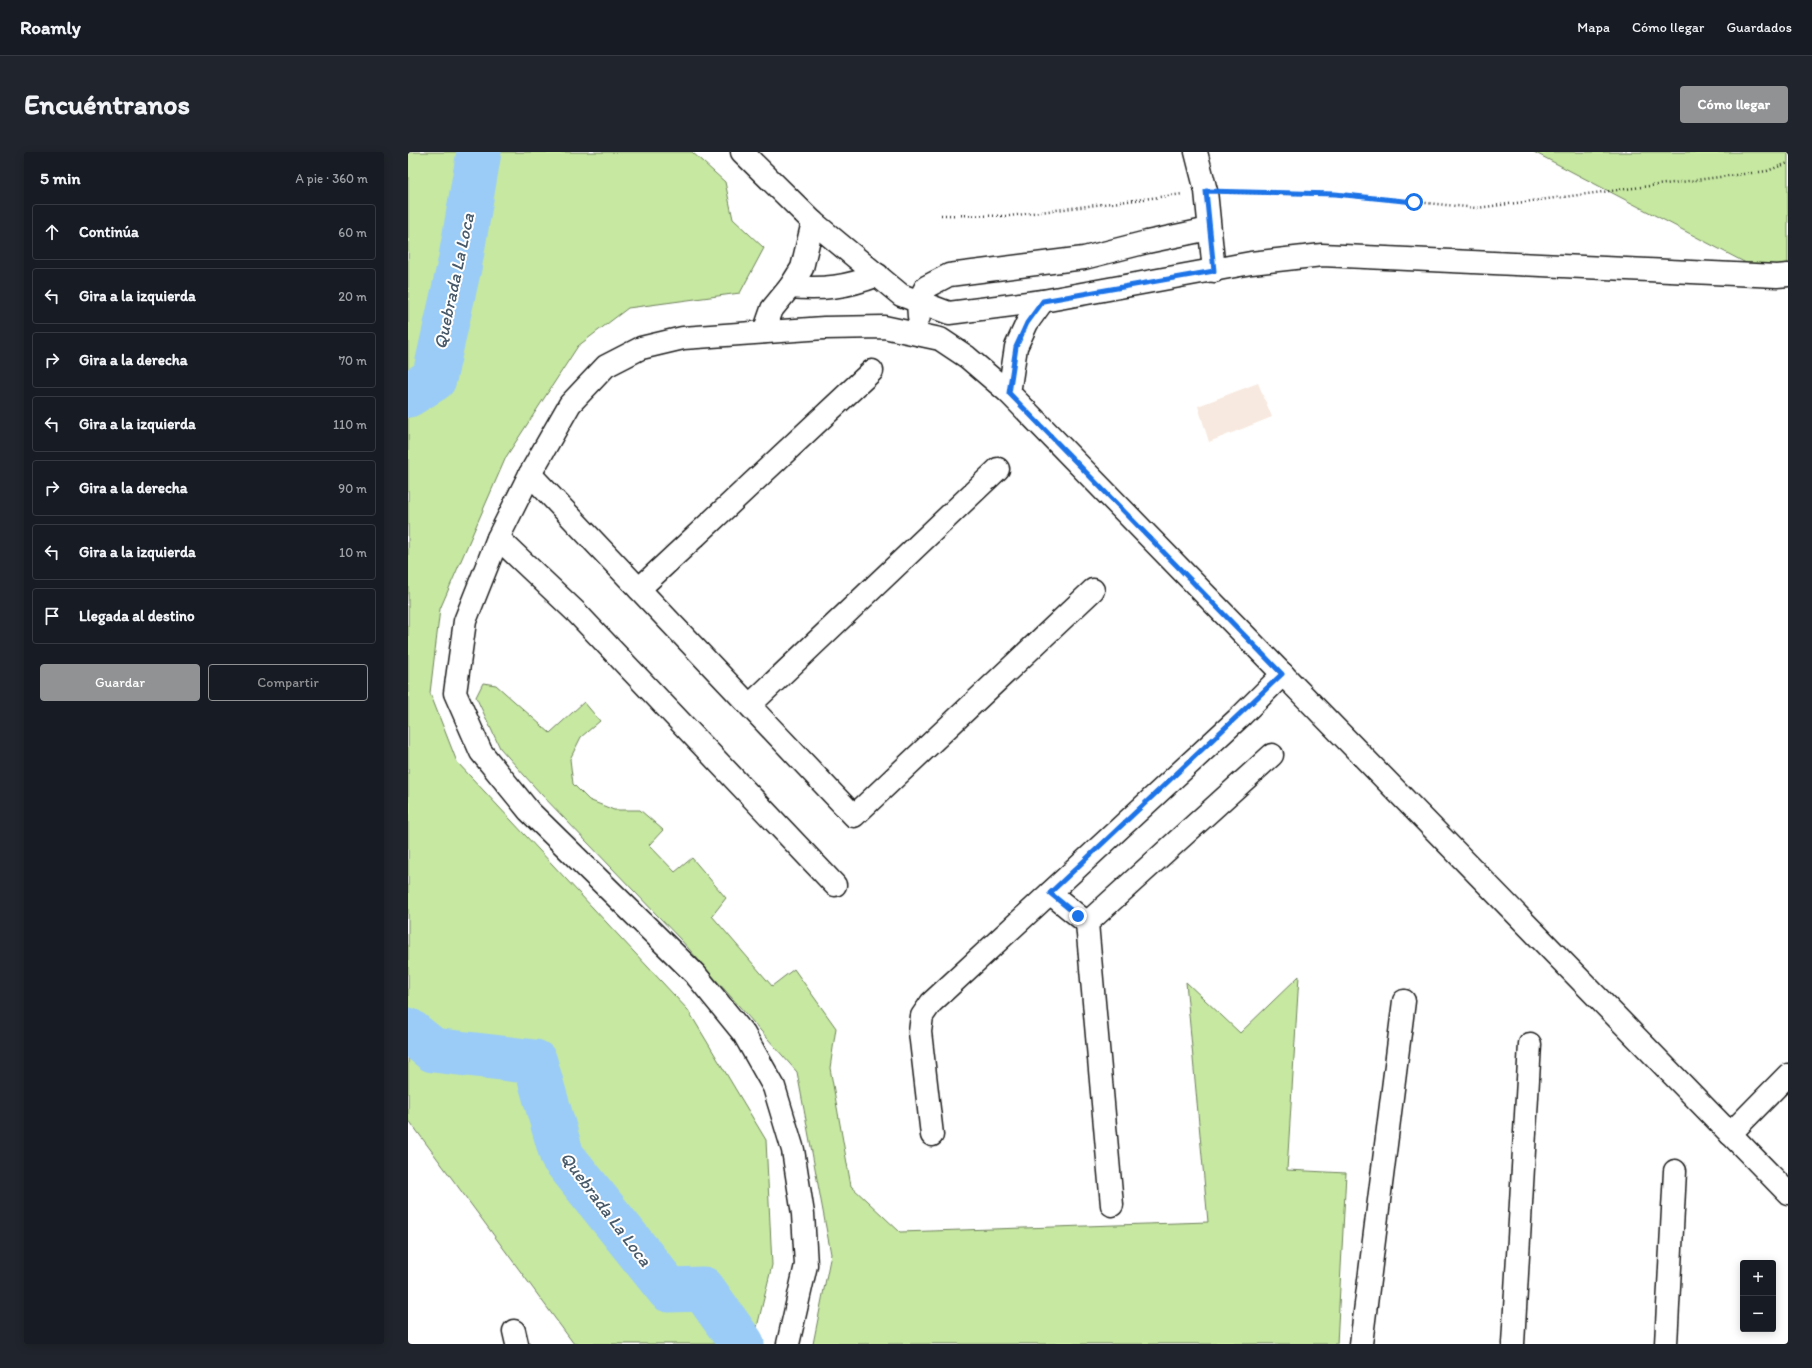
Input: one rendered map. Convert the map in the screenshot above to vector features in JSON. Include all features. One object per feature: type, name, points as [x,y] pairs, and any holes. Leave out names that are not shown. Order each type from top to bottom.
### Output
[{"type":"street","points":[[742,152],[813,222],[901,295],[949,314],[1043,301],[1214,271],[1251,263],[1322,255],[1683,272],[1777,276],[1788,275]]},
{"type":"street","points":[[1196,152],[1206,191],[1214,271]]},
{"type":"street","points":[[764,332],[772,309],[790,287],[802,268],[813,222]]},
{"type":"street","points":[[912,333],[919,319],[918,302],[926,286],[949,274],[1084,258],[1147,242],[1209,229]]},
{"type":"street","points":[[790,287],[816,289],[855,284],[878,275]]},
{"type":"street","points":[[1009,393],[1016,347],[1027,323],[1043,301]]},
{"type":"street","points":[[788,1344],[806,1265],[803,1214],[793,1150],[774,1087],[744,1034],[696,974],[529,811],[481,752],[455,693],[465,621],[498,538],[530,474],[570,404],[606,366],[641,348],[683,338],[824,328],[884,327],[940,339],[967,356],[1009,393],[1788,1193]]},
{"type":"street","points":[[640,589],[872,371]]},
{"type":"street","points":[[750,705],[998,469]]},
{"type":"street","points":[[530,474],[854,816],[1093,590]]},
{"type":"street","points":[[498,538],[577,613],[835,886]]},
{"type":"street","points":[[932,1135],[920,1032],[922,1016],[931,1003],[1282,674]]},
{"type":"street","points":[[1087,923],[1272,755]]},
{"type":"street","points":[[1050,893],[1087,923],[1112,1206]]},
{"type":"street","points":[[1361,1344],[1404,1001]]},
{"type":"street","points":[[1513,1344],[1530,1044]]},
{"type":"street","points":[[1730,1134],[1788,1075]]},
{"type":"street","points":[[1666,1344],[1675,1171]]},
{"type":"path","points":[[941,215],[1009,216],[1206,191],[1335,194],[1477,208],[1767,171],[1788,163]]},
{"type":"shaded area","points":[[1258,383],[1272,417],[1209,442],[1198,406]]},
{"type":"green space","points":[[408,152],[692,152],[725,182],[733,219],[764,248],[740,293],[628,308],[578,346],[506,457],[440,609],[430,693],[457,762],[688,1010],[766,1140],[772,1265],[753,1344],[574,1344],[408,1119]]},
{"type":"green space","points":[[1534,152],[1788,152],[1788,285]]},
{"type":"green space","points":[[483,683],[496,685],[550,733],[584,702],[600,721],[581,737],[570,759],[573,784],[589,800],[614,810],[640,810],[663,830],[649,845],[675,872],[692,858],[726,898],[712,916],[772,986],[794,969],[836,1028],[830,1068],[851,1186],[900,1232],[1208,1222],[1186,982],[1240,1033],[1299,976],[1287,1170],[1346,1173],[1337,1344],[813,1344],[831,1254],[797,1072],[681,940],[541,794],[500,748],[476,697]]},
{"type":"waterway","name":"Quebrada La Loca","points":[[408,395],[434,379],[460,263],[479,152]]},
{"type":"waterway","name":"Quebrada La Loca","points":[[408,1030],[433,1050],[535,1062],[562,1156],[669,1290],[703,1289],[742,1344]]},
{"type":"route","points":[[1078,916],[1050,893],[1242,715],[1282,674],[1009,393],[1016,347],[1027,323],[1043,301],[1063,296],[1214,271],[1206,191],[1335,194],[1414,202]]}]
